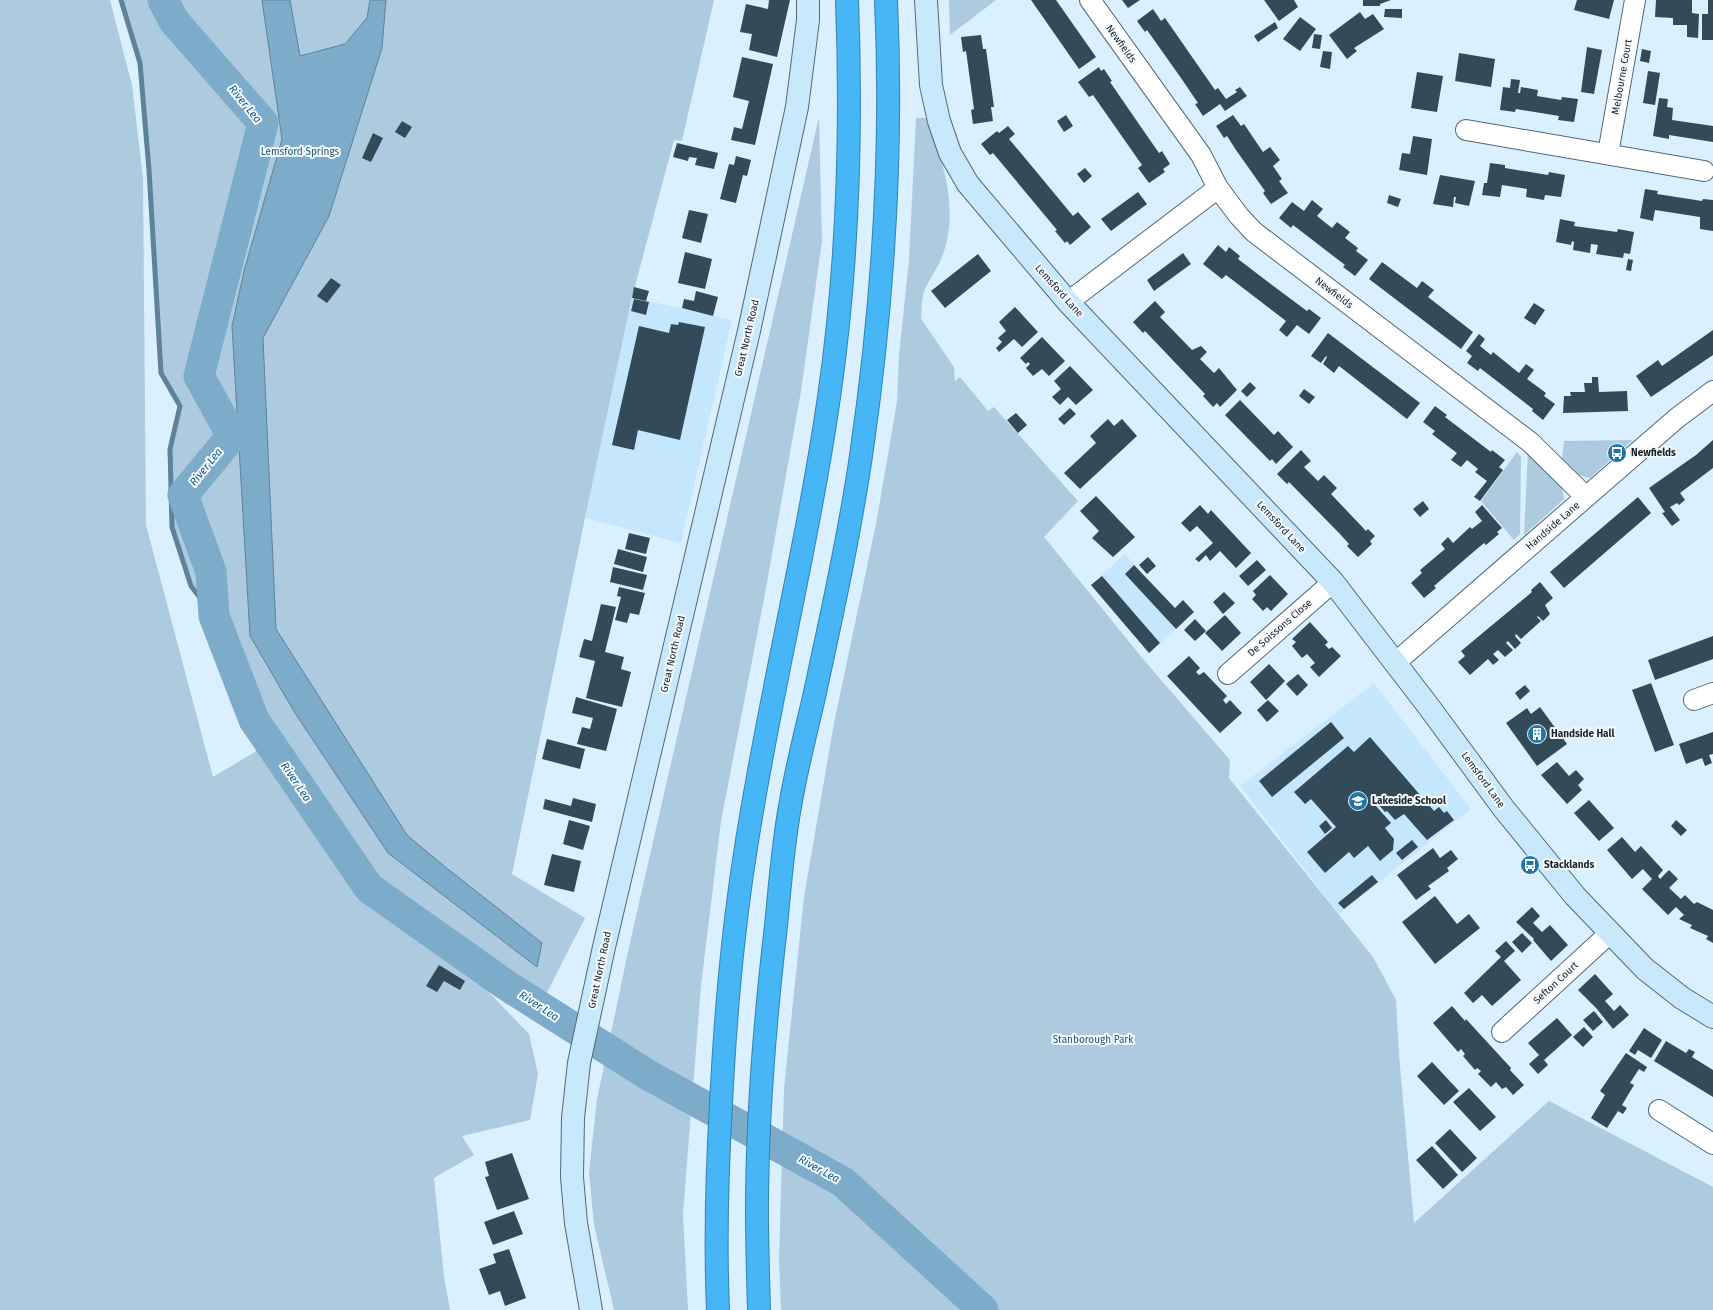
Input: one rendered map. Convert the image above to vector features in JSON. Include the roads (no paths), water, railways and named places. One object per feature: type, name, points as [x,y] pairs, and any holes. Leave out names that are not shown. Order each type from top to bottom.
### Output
[{"type":"highway","points":[[718,1310],[717,1183],[722,1074],[730,973],[744,854],[769,716],[804,551],[830,394],[841,300],[846,228],[849,115],[847,0]]},
{"type":"highway","points":[[759,1310],[757,1190],[762,1078],[768,991],[790,803],[820,668],[860,466],[879,307],[886,227],[888,157],[889,63],[886,0]]},
{"type":"main road","name":"Great North Road","points":[[591,1310],[576,1223],[572,1177],[573,1118],[579,1063],[604,947],[747,338],[797,107],[808,20],[808,0]]},
{"type":"main road","name":"Lemsford Lane","points":[[926,0],[931,85],[939,121],[950,153],[968,184],[1068,302],[1333,582],[1504,809],[1575,896],[1646,969],[1666,986],[1713,1017]]},
{"type":"street","name":"Newfields","points":[[1090,0],[1201,156],[1218,188],[1239,216],[1254,232],[1530,442],[1586,497]]},
{"type":"street","name":"Melbourne Court","points":[[1608,154],[1635,0]]},
{"type":"street","points":[[1466,130],[1704,171]]},
{"type":"street","points":[[1068,302],[1218,188]]},
{"type":"street","name":"Handside Lane","points":[[1395,663],[1677,418],[1713,391]]},
{"type":"street","name":"De Soissons Close","points":[[1228,674],[1333,582]]},
{"type":"street","points":[[1694,700],[1713,693]]},
{"type":"street","name":"Sefton Court","points":[[1502,1032],[1610,933]]},
{"type":"street","points":[[1659,1110],[1713,1144]]},
{"type":"waterway","points":[[121,0],[140,63],[149,170],[161,373],[180,406],[170,449],[172,527],[191,586],[214,616]]},
{"type":"waterway","name":"River Lea","points":[[163,0],[174,21],[263,123],[199,376],[232,436],[183,495],[211,572],[214,616],[254,720],[369,888],[506,985],[648,1075],[843,1182],[983,1310]]},
{"type":"place","name":"Newfields","points":[[1617,453]]},
{"type":"place","name":"Handside Hall","points":[[1537,734]]},
{"type":"place","name":"Lakeside School","points":[[1358,801]]},
{"type":"place","name":"Stacklands","points":[[1530,865]]},
{"type":"park label","name":"Lemsford Springs","points":[[300,152]]},
{"type":"park label","name":"Stanborough Park","points":[[1093,1040]]}]
